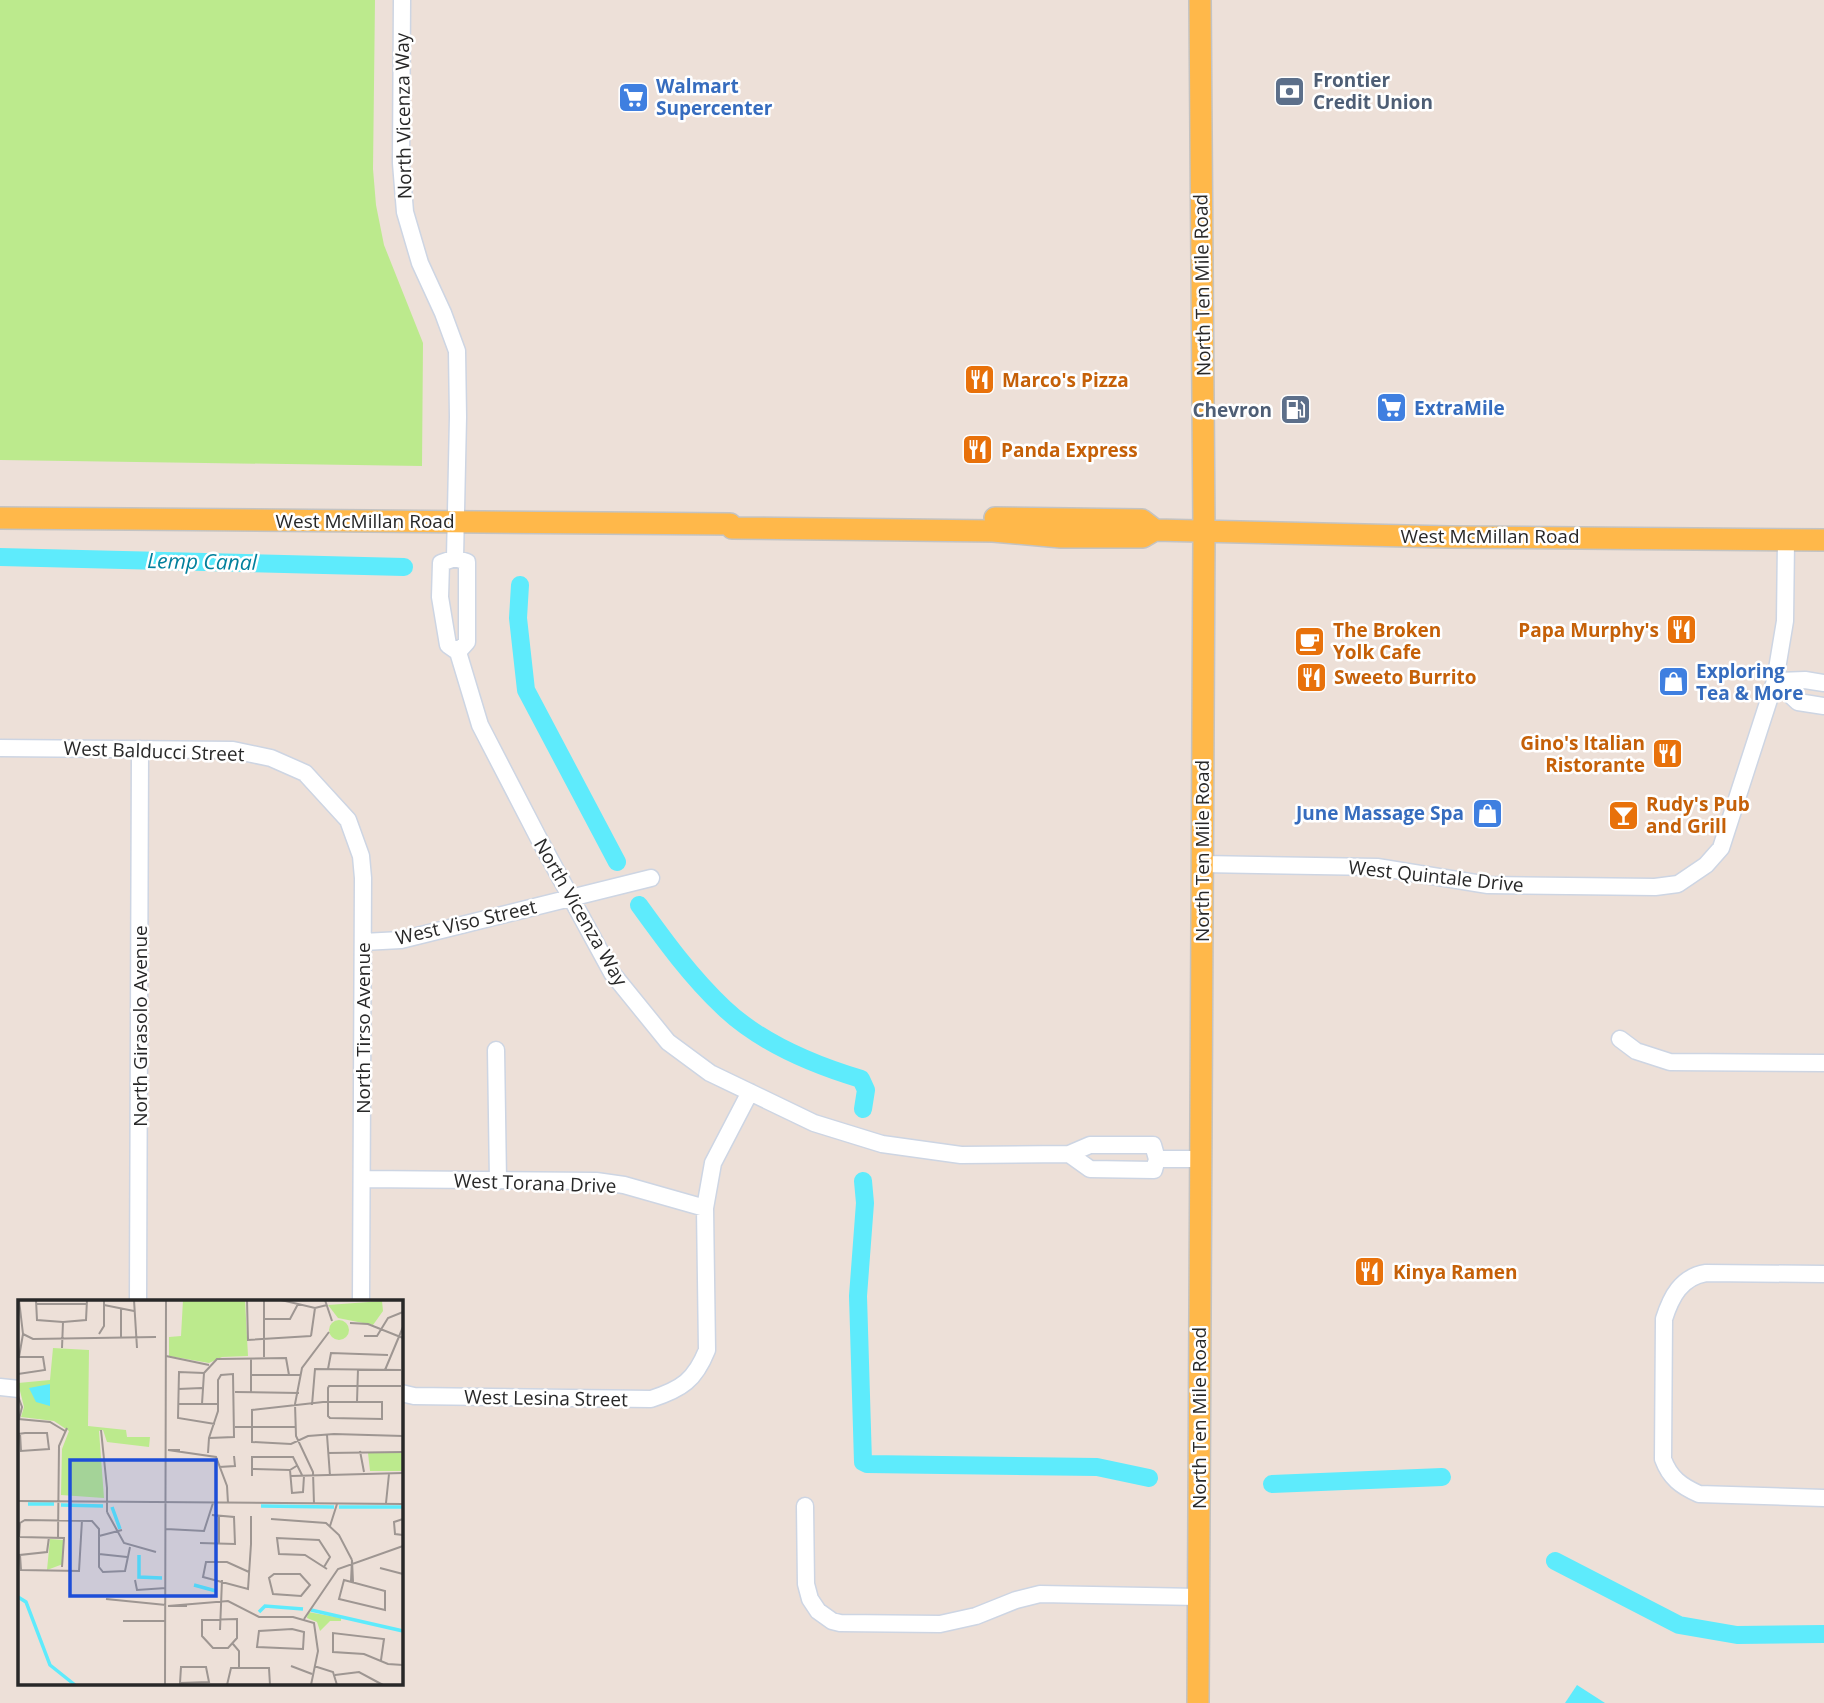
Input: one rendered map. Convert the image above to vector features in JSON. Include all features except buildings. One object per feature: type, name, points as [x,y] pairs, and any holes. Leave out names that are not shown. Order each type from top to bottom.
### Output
[{"type":"main road","name":"North Ten Mile Road","points":[[1198,1703],[1204,531],[1200,0]]},
{"type":"main road","name":"West McMillan Road","points":[[0,518],[730,524],[732,528],[993,531],[1061,537],[1143,537],[1155,530],[1449,537],[1824,540]]},
{"type":"street","name":"North Vicenza Way","points":[[402,0],[401,163],[405,212],[420,263],[457,351],[455,558]]},
{"type":"street","points":[[1775,681],[1785,621],[1786,540]]},
{"type":"street","name":"North Vicenza Way","points":[[458,652],[467,642],[467,562],[455,558],[441,563],[440,597],[448,645],[458,652],[480,725],[612,973],[668,1042],[710,1073],[814,1123],[883,1144],[961,1155],[1069,1154],[1090,1145],[1153,1145],[1157,1158],[1154,1170],[1090,1169],[1069,1154]]},
{"type":"street","points":[[1775,681],[1805,680],[1824,683]]},
{"type":"street","points":[[1775,681],[1798,702],[1824,706]]},
{"type":"street","name":"West Quintale Drive","points":[[1202,864],[1377,867],[1488,885],[1656,887],[1678,884],[1706,865],[1721,848],[1775,681]]},
{"type":"street","name":"West Balducci Street","points":[[0,748],[233,750],[271,758],[305,773]]},
{"type":"street","name":"North Girasolo Avenue","points":[[138,1300],[141,749]]},
{"type":"street","name":"North Tirso Avenue","points":[[305,773],[348,820],[361,856],[361,1300]]},
{"type":"street","name":"West Viso Street","points":[[363,942],[401,940],[651,878]]},
{"type":"street","points":[[1620,1039],[1636,1051],[1670,1062],[1824,1063]]},
{"type":"street","points":[[496,1050],[498,1181]]},
{"type":"street","points":[[705,1208],[713,1163],[750,1092]]},
{"type":"street","name":"North Vicenza Way","points":[[1157,1158],[1201,1159]]},
{"type":"street","name":"West Torana Drive","points":[[362,1180],[596,1181],[624,1185],[705,1208]]},
{"type":"street","name":"West Lesina Street","points":[[402,1393],[414,1396],[651,1399],[688,1382],[700,1367],[707,1350],[705,1208]]},
{"type":"street","points":[[1824,1274],[1706,1273],[1694,1275],[1671,1298],[1664,1319],[1663,1459],[1667,1471],[1674,1479],[1699,1494],[1824,1498]]},
{"type":"street","points":[[0,1387],[18,1389]]},
{"type":"street","points":[[805,1506],[806,1584],[810,1599],[818,1611],[840,1623],[940,1624],[976,1616],[1016,1600],[1040,1594],[1199,1597]]},
{"type":"green space","points":[[0,0],[375,0],[373,169],[376,205],[384,245],[423,343],[422,466],[0,460]]},
{"type":"water","points":[[1577,1685],[1605,1703],[1565,1703]]},
{"type":"waterway","name":"Lemp Canal","points":[[0,557],[404,567]]},
{"type":"waterway","points":[[520,585],[518,618],[526,690],[617,862]]},
{"type":"waterway","points":[[639,905],[689,971],[738,1020],[788,1051],[861,1079],[866,1090],[863,1109]]},
{"type":"waterway","points":[[863,1181],[865,1203],[858,1296],[863,1462],[1097,1467],[1149,1478]]},
{"type":"waterway","points":[[1272,1484],[1442,1477]]},
{"type":"waterway","points":[[1555,1561],[1679,1625],[1737,1635],[1824,1634]]},
{"type":"place","name":"Frontier Credit Union","points":[[1290,91]]},
{"type":"place","name":"Walmart Supercenter","points":[[633,97]]},
{"type":"place","name":"Marco's Pizza","points":[[979,380]]},
{"type":"place","name":"ExtraMile","points":[[1391,408]]},
{"type":"place","name":"Chevron","points":[[1295,410]]},
{"type":"place","name":"Panda Express","points":[[978,450]]},
{"type":"place","name":"Papa Murphy's","points":[[1682,630]]},
{"type":"place","name":"The Broken Yolk Cafe","points":[[1310,641]]},
{"type":"place","name":"Sweeto Burrito","points":[[1311,677]]},
{"type":"place","name":"Exploring Tea & More","points":[[1673,682]]},
{"type":"place","name":"Gino's Italian Ristorante","points":[[1668,754]]},
{"type":"place","name":"June Massage Spa","points":[[1487,813]]},
{"type":"place","name":"Rudy's Pub and Grill","points":[[1623,815]]},
{"type":"place","name":"Kinya Ramen","points":[[1370,1272]]}]
